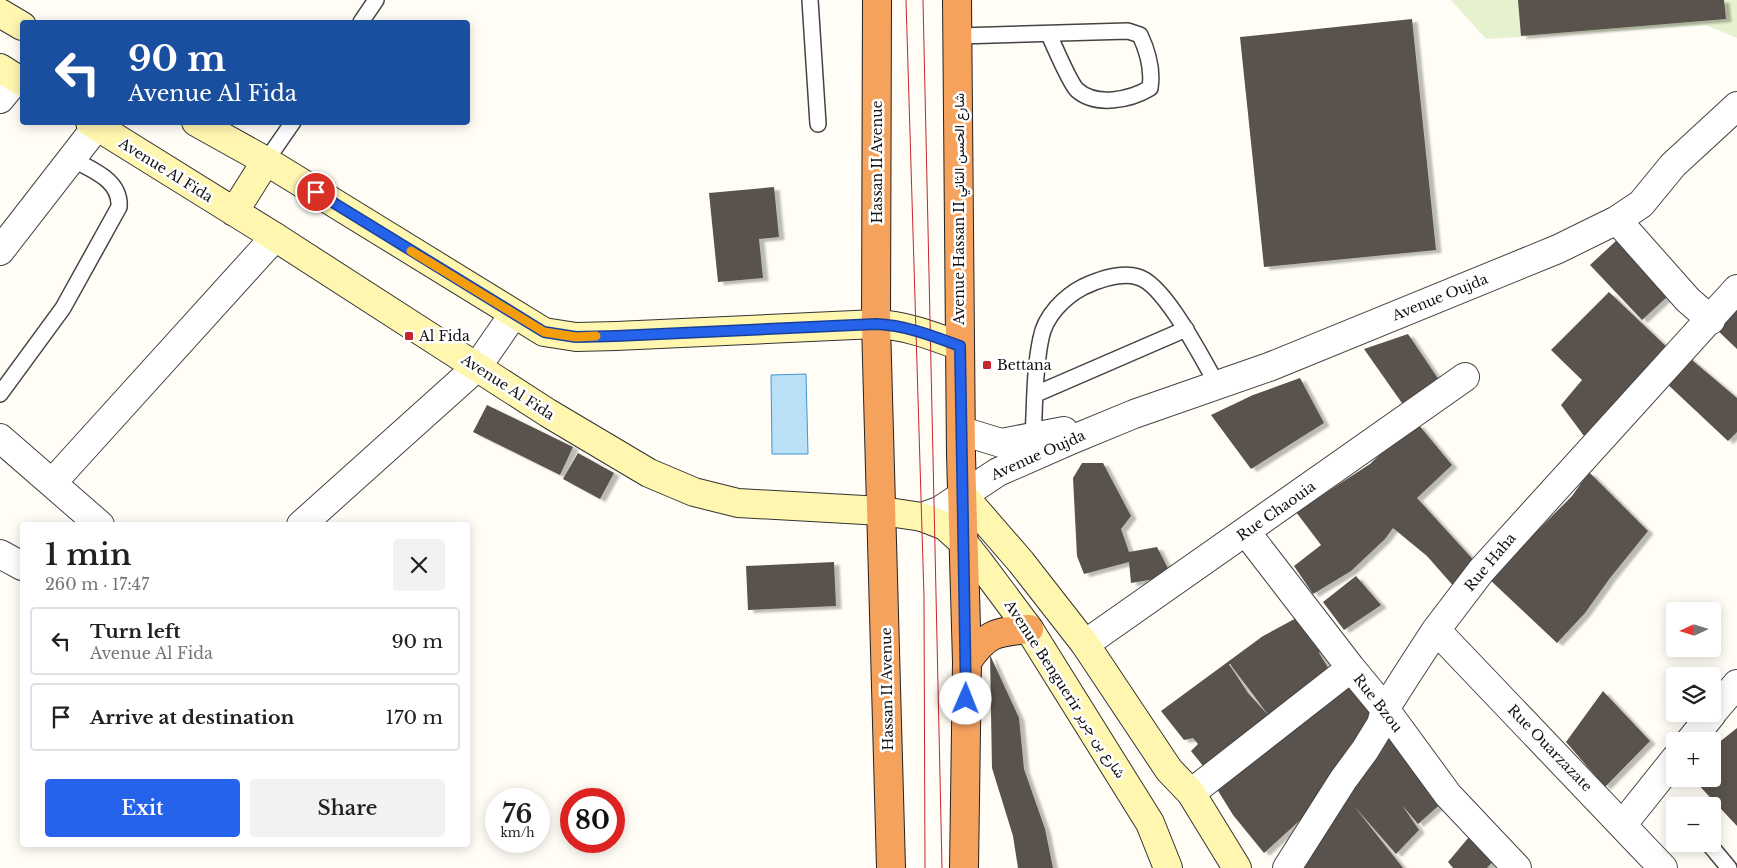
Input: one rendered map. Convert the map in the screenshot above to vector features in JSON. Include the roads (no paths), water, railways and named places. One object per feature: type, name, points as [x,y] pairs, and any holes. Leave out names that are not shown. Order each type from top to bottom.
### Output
[{"type":"highway","name":"Hassan II Avenue","points":[[876,324],[877,0]]},
{"type":"highway","name":"Avenue Hassan II شارع الحسن الثاني","points":[[957,0],[959,36],[957,128],[962,494],[967,662],[964,868]]},
{"type":"highway","points":[[876,324],[882,511]]},
{"type":"highway","name":"Hassan II Avenue","points":[[882,511],[891,868]]},
{"type":"highway","points":[[967,662],[988,636],[1002,631],[1029,629]]},
{"type":"main road","points":[[0,13],[20,25]]},
{"type":"main road","name":"Avenue Al Fida","points":[[96,125],[275,237],[548,413],[649,473],[694,492],[738,503],[882,511]]},
{"type":"main road","points":[[201,125],[266,161],[544,332],[576,337],[891,324],[960,346]]},
{"type":"main road","points":[[234,212],[266,161]]},
{"type":"main road","points":[[962,494],[1021,562],[1085,644],[1169,770],[1191,793],[1237,868]]},
{"type":"main road","name":"Avenue Benguerir شارع بن جرير","points":[[882,511],[922,517],[945,526],[963,542],[1029,629],[1150,823],[1168,868]]},
{"type":"street","points":[[0,100],[13,76]]},
{"type":"street","name":"Avenue Oujda","points":[[922,517],[939,511],[998,472],[1105,426],[1134,414],[1218,386],[1549,253],[1617,220],[1641,204],[1673,165],[1737,106]]},
{"type":"street","points":[[0,251],[72,158],[93,125]]},
{"type":"street","points":[[1617,220],[1688,300],[1711,320]]},
{"type":"street","points":[[53,482],[275,237]]},
{"type":"street","name":"Rue Haha","points":[[1287,868],[1342,780],[1365,750],[1381,724],[1385,709],[1436,630],[1481,571],[1711,320],[1737,289]]},
{"type":"street","points":[[304,522],[477,367],[514,315]]},
{"type":"street","name":"Rue Chaouia","points":[[1085,644],[1466,376]]},
{"type":"street","name":"Avenue Oujda","points":[[962,431],[1001,443],[1048,432],[1105,426]]},
{"type":"street","points":[[0,438],[53,482],[97,522]]},
{"type":"street","name":"Rue Bzou","points":[[1246,532],[1385,709],[1448,795],[1517,868]]},
{"type":"street","points":[[0,554],[20,565]]},
{"type":"street","name":"Rue Ouarzazate","points":[[1436,630],[1663,868]]},
{"type":"street","points":[[1191,793],[1351,668]]},
{"type":"street","points":[[1698,732],[1724,705]]},
{"type":"street","points":[[1623,824],[1666,770]]},
{"type":"lane","points":[[362,20],[376,0]]},
{"type":"lane","points":[[810,0],[818,124]]},
{"type":"lane","points":[[959,36],[1128,32],[1140,35],[1152,73],[1150,88],[1136,96],[1115,99],[1090,98],[1076,89],[1049,35]]},
{"type":"lane","points":[[266,161],[291,125]]},
{"type":"lane","points":[[0,394],[63,308],[119,207],[118,195],[113,185],[72,158]]},
{"type":"lane","points":[[1033,437],[1041,337],[1049,317],[1069,295],[1089,284],[1117,276],[1139,277],[1156,289],[1186,329],[1218,386]]},
{"type":"lane","points":[[1036,394],[1186,329]]},
{"type":"lane","points":[[1716,852],[1729,868]]},
{"type":"water","points":[[806,374],[808,454],[772,454],[771,375]]},
{"type":"tram line","points":[[906,0],[924,597],[925,868]]},
{"type":"tram line","points":[[923,0],[942,868]]},
{"type":"place","name":"Al Fida","points":[[409,336]]},
{"type":"place","name":"Bettana","points":[[987,365]]}]
